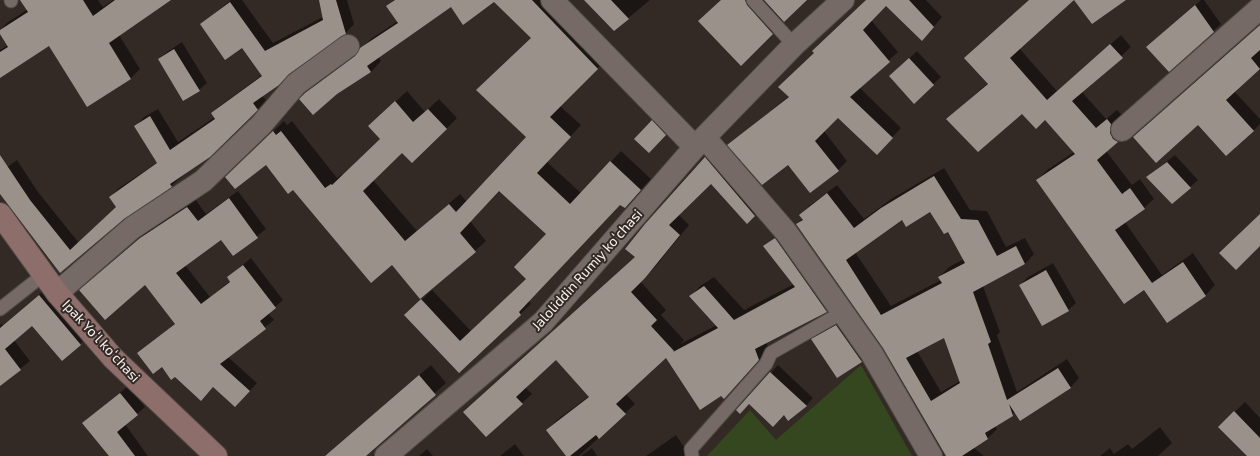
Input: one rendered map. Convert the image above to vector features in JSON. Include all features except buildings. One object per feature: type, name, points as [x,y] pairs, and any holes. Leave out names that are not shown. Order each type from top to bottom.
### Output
[{"type":"street","points":[[552,0],[700,142],[786,232],[872,354],[931,456]]},
{"type":"street","name":"Jaloliddin Rumiy koʻchasi","points":[[386,456],[543,322],[700,142],[794,45],[843,0]]},
{"type":"street","points":[[1122,130],[1260,8]]},
{"type":"street","points":[[57,292],[132,228],[203,181],[261,125],[296,84],[348,46]]},
{"type":"street","name":"Ipak Yoʻl koʻchasi","points":[[0,214],[43,275],[113,358],[216,456]]},
{"type":"lane","points":[[753,0],[794,45]]},
{"type":"lane","points":[[0,309],[43,275]]},
{"type":"lane","points":[[692,456],[691,449],[766,364],[771,353],[843,312]]},
{"type":"green space","points":[[861,365],[912,456],[707,456],[750,410],[776,440]]}]
